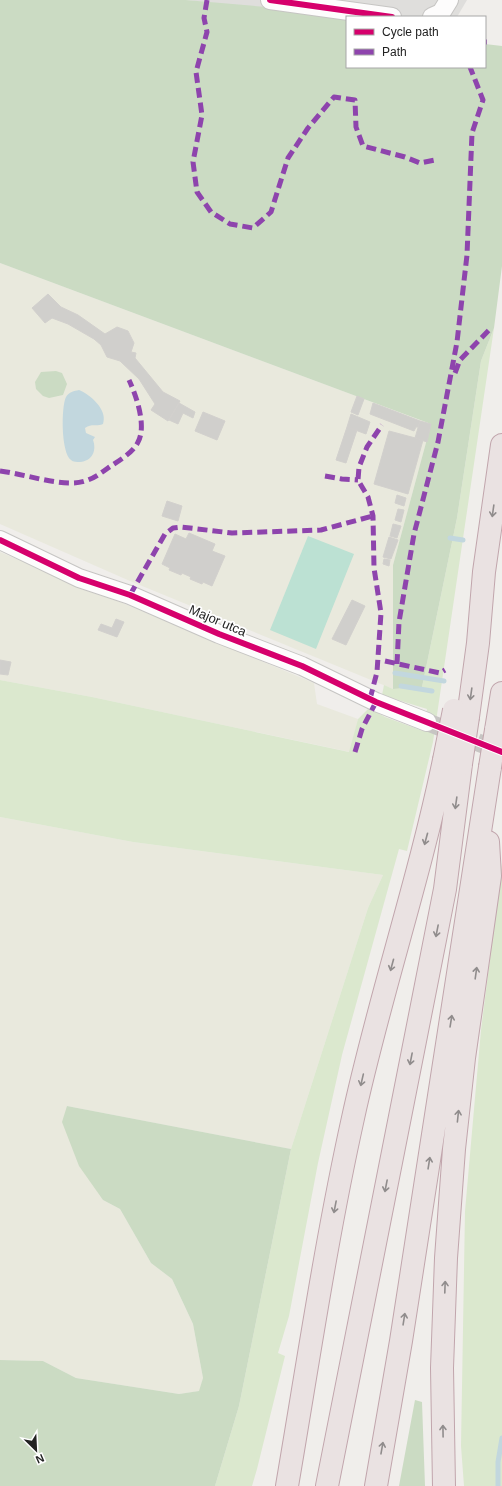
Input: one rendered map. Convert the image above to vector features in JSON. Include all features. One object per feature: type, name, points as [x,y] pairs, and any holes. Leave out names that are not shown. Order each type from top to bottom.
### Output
[{"type":"highway","points":[[328,1486],[445,889],[453,762],[461,713],[478,643],[484,572],[502,445]]},
{"type":"highway","points":[[376,1486],[401,1342],[502,693]]},
{"type":"highway","points":[[287,1486],[323,1272],[354,1111],[434,807],[453,762]]},
{"type":"highway","points":[[444,1486],[442,1368],[446,1258],[457,1119],[464,1058],[490,876],[485,798]]},
{"type":"highway","points":[[272,1486],[283,1447],[323,1272]]},
{"type":"street","points":[[270,0],[385,16]]},
{"type":"street","points":[[435,16],[441,12],[449,0]]},
{"type":"street","name":"Major utca","points":[[0,540],[78,578],[130,595],[219,634],[302,666],[376,702],[427,722]]},
{"type":"shaded area","points":[[186,0],[467,0],[458,16],[346,17]]},
{"type":"shaded area","points":[[0,263],[431,424],[393,565],[393,689],[130,581],[0,524]]},
{"type":"shaded area","points":[[0,552],[314,683],[317,704],[358,719],[350,752],[92,697],[0,680]]},
{"type":"shaded area","points":[[0,817],[133,842],[383,875],[368,908],[291,1149],[67,1106],[103,1200],[120,1209],[151,1263],[172,1279],[193,1324],[203,1378],[200,1391],[179,1394],[76,1378],[43,1361],[0,1360]]},
{"type":"green space","points":[[0,0],[186,0],[278,8],[346,20],[346,68],[486,68],[486,44],[502,46],[502,266],[494,328],[481,361],[457,518],[422,687],[393,689],[393,565],[431,424],[0,263]]},
{"type":"green space","points":[[494,328],[433,742],[407,851],[399,849],[342,1055],[318,1163],[289,1316],[278,1353],[285,1356],[252,1486],[215,1486],[239,1406],[291,1149],[368,908],[383,875],[133,842],[0,817],[0,680],[92,697],[349,752],[358,719],[369,708],[385,717],[423,731],[427,709],[382,695],[384,685],[393,689],[422,687],[457,518],[481,361]]},
{"type":"green space","points":[[56,371],[62,373],[67,384],[63,395],[49,398],[43,396],[36,389],[35,382],[41,372]]},
{"type":"green space","points":[[308,536],[354,554],[316,649],[270,630]]},
{"type":"green space","points":[[502,863],[502,1486],[464,1486],[461,1446],[465,1211],[481,1030]]},
{"type":"green space","points":[[67,1106],[291,1149],[239,1406],[215,1486],[0,1486],[0,1360],[43,1361],[76,1378],[179,1394],[199,1391],[203,1378],[193,1324],[172,1279],[151,1263],[120,1209],[103,1200],[79,1166],[62,1122]]},
{"type":"green space","points":[[415,1400],[422,1402],[425,1486],[399,1486]]},
{"type":"water","points":[[79,390],[89,395],[101,408],[104,419],[103,424],[85,428],[86,433],[95,437],[93,440],[94,452],[88,460],[75,462],[68,456],[65,449],[63,410],[67,395],[73,391]]},
{"type":"building","points":[[48,294],[61,307],[78,315],[105,334],[117,327],[128,331],[134,343],[131,352],[136,353],[135,358],[163,392],[180,401],[168,421],[151,410],[155,404],[139,379],[120,361],[107,357],[101,345],[94,339],[68,324],[52,318],[45,323],[32,308]]},
{"type":"building","points":[[357,396],[364,399],[358,415],[351,412]]},
{"type":"building","points":[[179,403],[195,412],[193,418],[183,413],[178,424],[169,420]]},
{"type":"building","points":[[373,403],[420,421],[418,427],[416,427],[414,431],[370,414]]},
{"type":"building","points":[[203,412],[225,421],[217,440],[195,431]]},
{"type":"building","points":[[351,414],[370,422],[366,434],[347,427]]},
{"type":"building","points":[[420,421],[431,424],[427,442],[415,438]]},
{"type":"building","points":[[347,427],[357,430],[346,463],[336,460]]},
{"type":"building","points":[[389,431],[423,440],[408,494],[374,484]]},
{"type":"building","points":[[397,495],[406,498],[404,506],[395,503]]},
{"type":"building","points":[[167,501],[182,506],[178,521],[162,516]]},
{"type":"building","points":[[398,509],[404,510],[401,522],[395,520]]},
{"type":"building","points":[[393,524],[401,526],[397,538],[390,536]]},
{"type":"building","points":[[189,533],[215,544],[212,551],[225,556],[212,586],[190,579],[191,577],[182,573],[181,575],[169,570],[170,568],[162,564],[175,534],[186,539]]},
{"type":"building","points":[[389,537],[398,540],[391,559],[383,557]]},
{"type":"building","points":[[384,559],[390,560],[389,566],[383,564]]},
{"type":"building","points":[[352,600],[365,606],[346,645],[332,639]]},
{"type":"building","points":[[116,619],[124,622],[117,637],[98,630],[101,624],[112,628]]},
{"type":"building","points":[[0,660],[11,662],[8,675],[0,674]]},
{"type":"waterway","points":[[450,538],[463,540]]},
{"type":"waterway","points":[[395,673],[444,681]]},
{"type":"waterway","points":[[401,686],[432,691]]},
{"type":"waterway","points":[[498,1486],[498,1462],[502,1438]]},
{"type":"tunnel","points":[[427,722],[502,752]]},
{"type":"marked path","points":[[207,0],[204,18],[207,32],[196,72],[202,115],[193,162],[197,192],[211,212],[230,224],[253,228],[271,212],[288,158],[308,128],[334,97],[355,100],[356,127],[363,146],[405,157],[420,163],[435,160]]},
{"type":"marked path","points":[[397,664],[399,622],[414,534],[438,442],[457,342],[467,255],[472,133],[483,100],[470,68]]},
{"type":"marked path","points":[[455,373],[460,360],[489,330]]},
{"type":"marked path","points":[[0,471],[54,482],[77,483],[96,476],[121,460],[136,446],[141,428],[140,411],[129,380]]},
{"type":"marked path","points":[[370,699],[377,672],[381,613],[374,568],[373,516],[368,497],[358,480],[359,467],[367,447],[382,425]]},
{"type":"marked path","points":[[325,476],[358,480]]},
{"type":"marked path","points":[[130,595],[165,534],[173,528],[181,527],[232,533],[321,530],[373,516]]},
{"type":"marked path","points":[[385,661],[440,673],[445,670]]},
{"type":"marked path","points":[[355,752],[362,729],[376,702]]},
{"type":"cycle path","points":[[270,0],[385,16]]},
{"type":"cycle path","points":[[0,540],[79,578],[130,595],[219,634],[302,666],[376,702],[502,752]]}]
